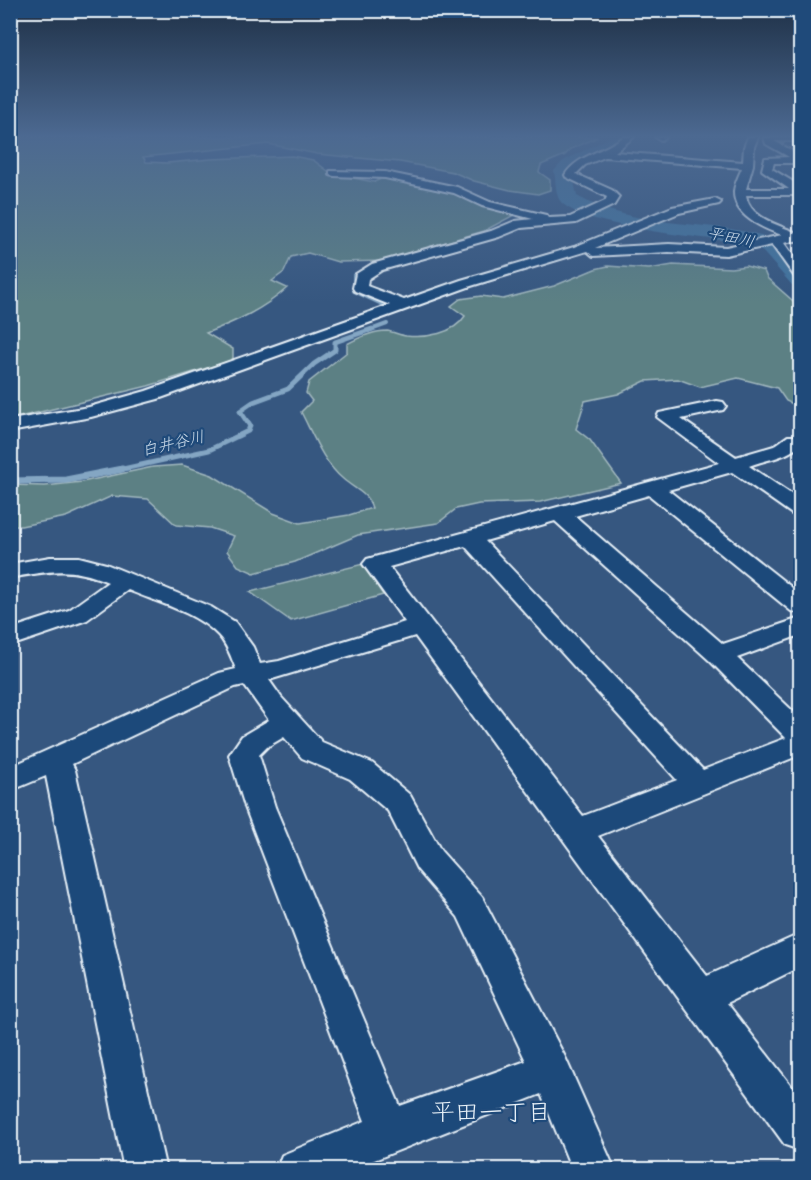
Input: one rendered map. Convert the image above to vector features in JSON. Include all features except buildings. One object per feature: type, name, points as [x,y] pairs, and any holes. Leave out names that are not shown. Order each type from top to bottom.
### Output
[{"type":"street","points":[[461,192],[486,204],[557,222],[593,235],[647,223],[676,210],[793,192]]},
{"type":"street","points":[[404,305],[364,291],[360,288],[361,277],[377,267],[495,234],[514,225],[572,220],[610,203],[613,197],[607,192]]},
{"type":"street","points":[[732,200],[736,192]]},
{"type":"street","points":[[732,200],[766,224],[799,237]]},
{"type":"street","points":[[579,250],[593,235]]},
{"type":"street","points":[[10,426],[91,412],[135,400],[466,283],[579,250],[599,253],[669,248],[726,251],[766,241],[799,237]]},
{"type":"street","points":[[766,241],[801,274]]},
{"type":"street","points":[[717,406],[666,417],[801,509]]},
{"type":"street","points":[[795,440],[785,450],[742,461],[735,465],[375,564],[801,1130]]},
{"type":"street","points":[[653,488],[801,606]]},
{"type":"street","points":[[560,513],[719,655],[801,734]]},
{"type":"street","points":[[470,538],[699,785]]},
{"type":"street","points":[[10,571],[50,564],[79,564],[202,612],[226,628],[240,647],[251,674],[271,704],[312,750],[361,771],[399,803],[429,860],[470,907],[551,1071],[594,1170]]},
{"type":"street","points":[[10,638],[78,615],[125,581]]},
{"type":"street","points":[[10,780],[228,679],[281,669],[420,626]]},
{"type":"street","points":[[719,655],[801,626]]},
{"type":"street","points":[[288,723],[249,744],[244,755],[260,807],[390,1131]]},
{"type":"street","points":[[576,832],[801,744]]},
{"type":"street","points":[[54,760],[60,770],[145,1170]]},
{"type":"street","points":[[700,997],[801,950]]},
{"type":"street","points":[[297,1170],[390,1131],[551,1071]]},
{"type":"green space","points":[[11,192],[452,192],[516,214],[484,231],[381,261],[338,262],[308,253],[291,257],[284,272],[272,281],[287,288],[249,314],[206,333],[233,349],[233,360],[148,386],[11,419]]},
{"type":"green space","points":[[673,265],[731,268],[746,266],[764,271],[767,278],[800,307],[800,407],[786,401],[777,388],[738,378],[700,387],[678,379],[645,381],[618,394],[585,401],[576,429],[590,440],[621,483],[540,502],[479,504],[456,509],[438,523],[358,535],[295,562],[254,573],[238,566],[227,551],[234,536],[210,528],[176,525],[148,499],[112,496],[66,517],[11,526],[11,485],[45,486],[82,482],[153,467],[182,465],[212,475],[273,513],[300,523],[349,515],[372,508],[364,495],[343,479],[330,465],[301,412],[312,401],[306,393],[309,382],[347,352],[347,344],[366,335],[382,331],[414,336],[447,331],[465,316],[451,306],[460,299],[481,296],[503,299],[554,286],[608,266],[649,269]]},
{"type":"green space","points":[[363,564],[383,595],[291,621],[250,592]]},
{"type":"waterway","name":"平田川","points":[[567,192],[568,199],[606,216],[656,226],[754,239],[770,248],[800,280]]},
{"type":"waterway","name":"白井谷川","points":[[363,271],[354,275],[354,291],[384,305]]},
{"type":"waterway","name":"白井谷川","points":[[368,331],[387,324]]},
{"type":"waterway","name":"白井谷川","points":[[114,471],[209,450],[248,431],[250,426],[240,411],[253,402],[288,389],[314,364],[335,350],[335,342],[372,329]]},
{"type":"waterway","name":"白井谷川","points":[[10,481],[66,480],[122,469]]},
{"type":"district","name":"平田一丁目","points":[[491,1112]]}]
